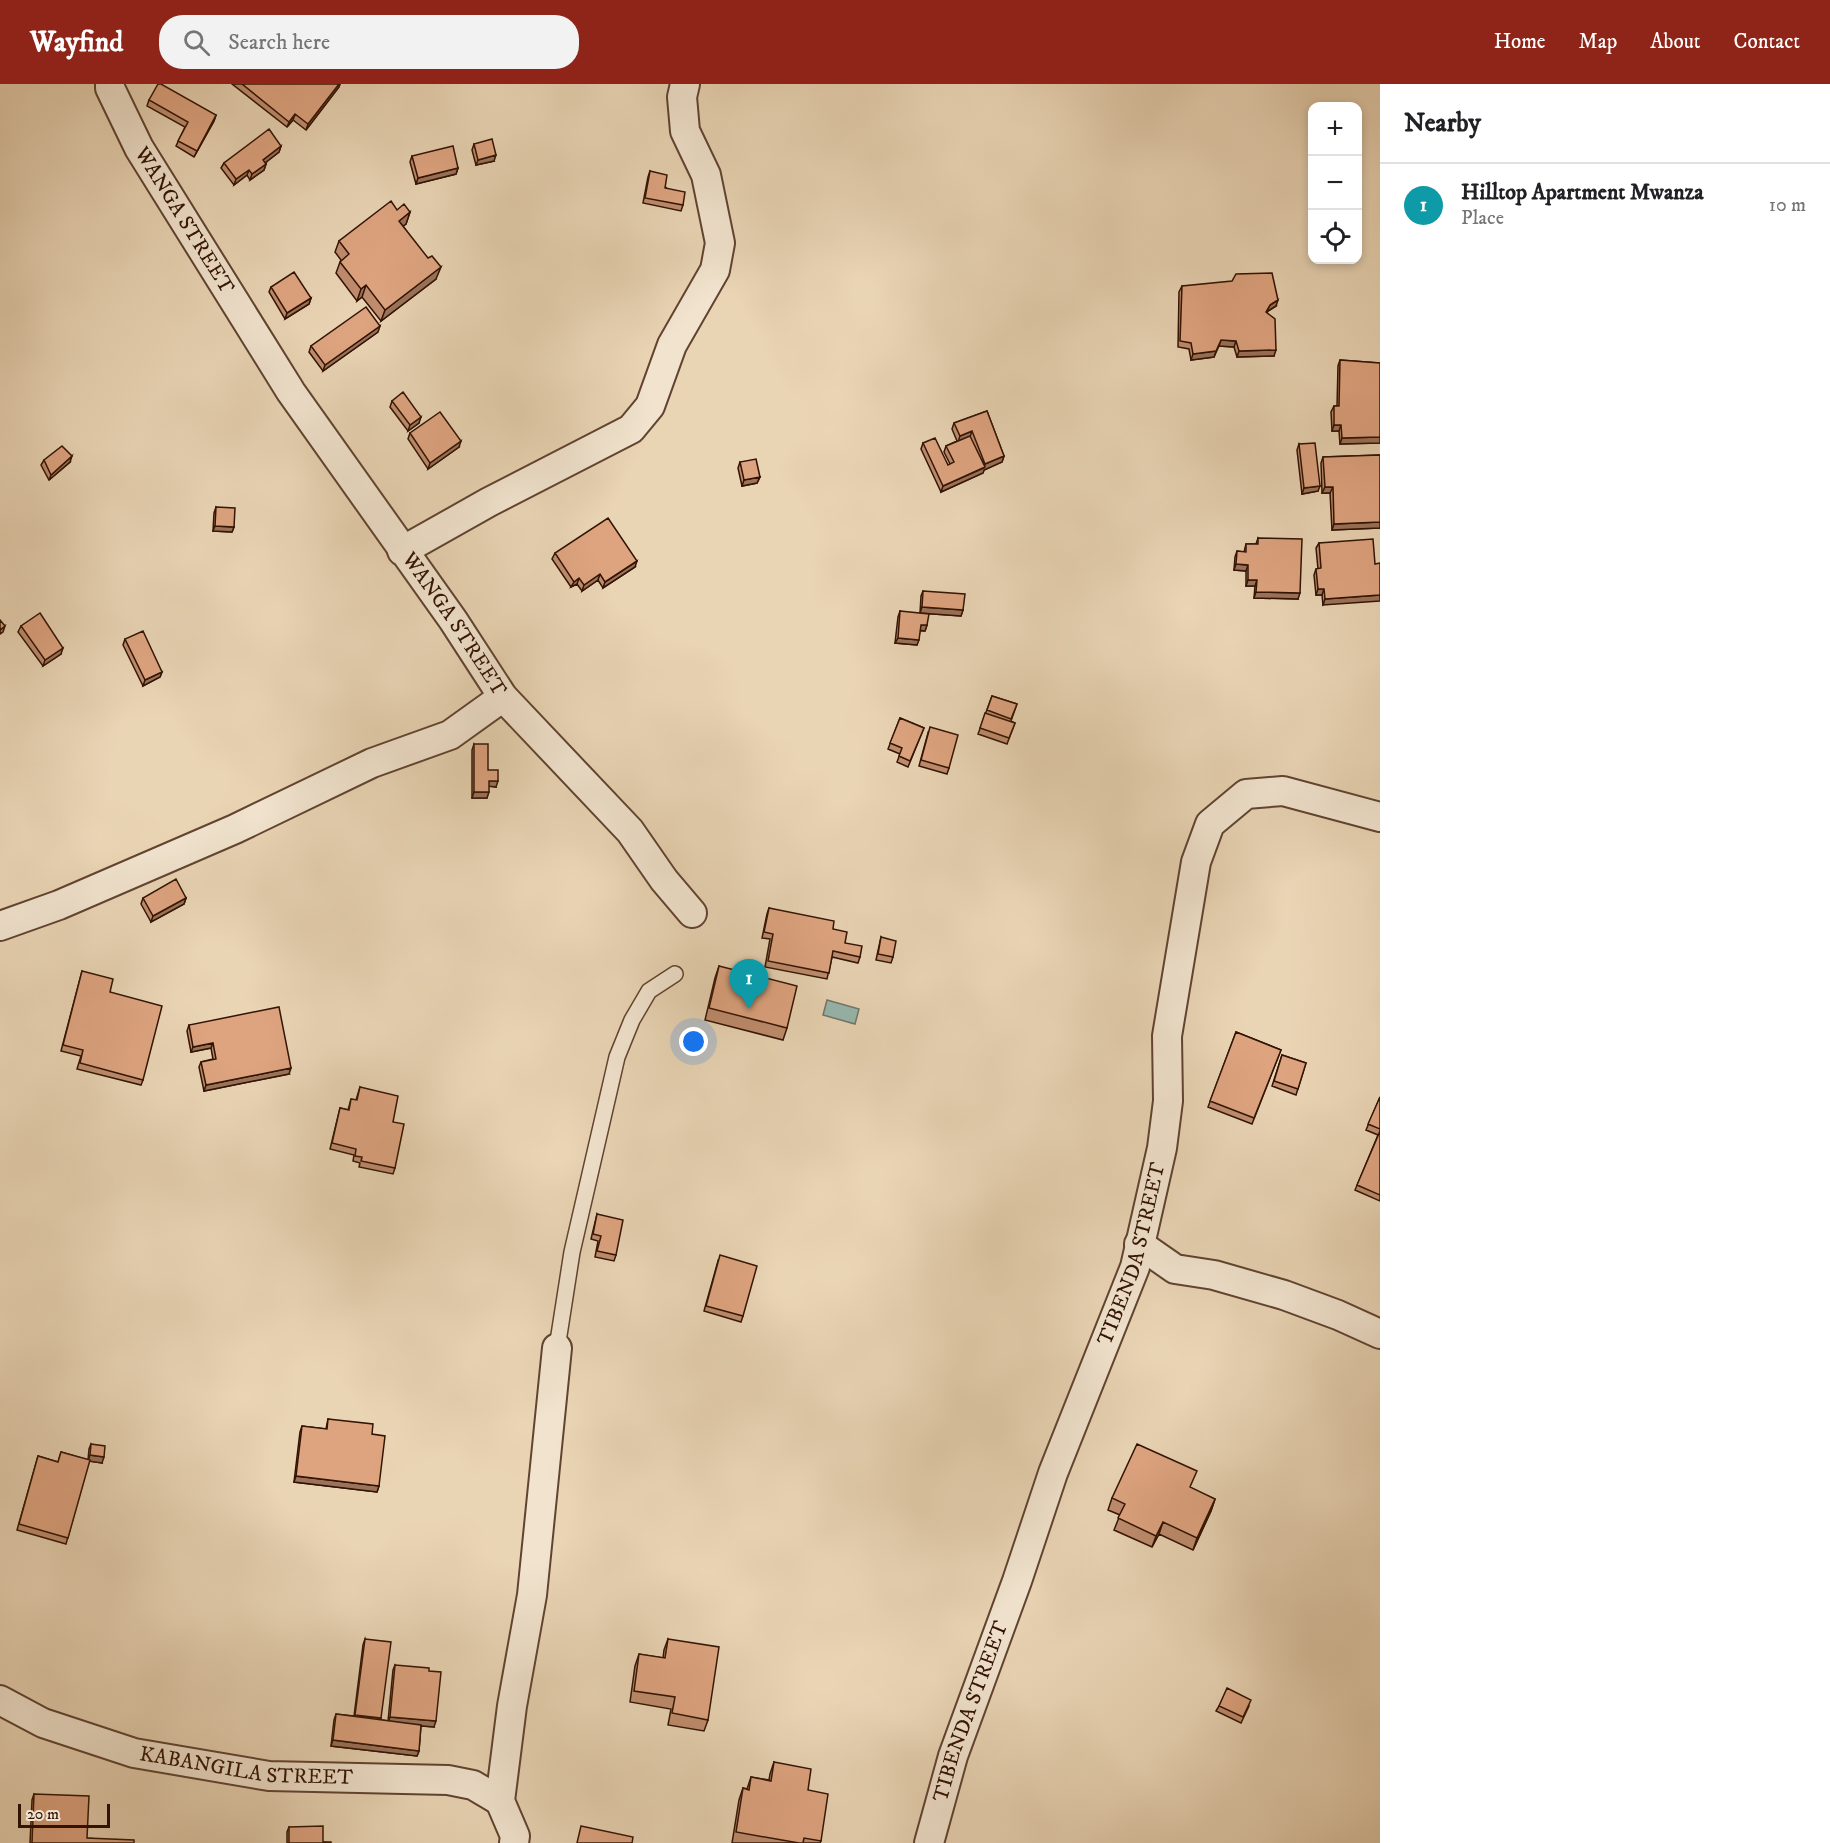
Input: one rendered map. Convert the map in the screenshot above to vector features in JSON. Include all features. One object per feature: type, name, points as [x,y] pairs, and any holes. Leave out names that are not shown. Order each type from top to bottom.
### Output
[{"type":"street","name":"WANGA STREET","points":[[0,926],[59,905],[235,829],[372,764],[450,735],[503,697],[453,620],[291,393],[139,148],[110,84]]},
{"type":"street","points":[[402,551],[489,502],[631,429],[650,406],[672,345],[715,270],[720,243],[706,175],[685,131],[682,97],[686,84]]},
{"type":"street","points":[[503,697],[630,831],[664,880],[692,913]]},
{"type":"street","name":"TIBENDA STREET","points":[[929,1843],[953,1756],[1017,1581],[1053,1473],[1135,1267],[1162,1148],[1168,1101],[1167,1036],[1196,862],[1210,824],[1246,794],[1283,791],[1380,818]]},
{"type":"street","points":[[1139,1244],[1175,1269],[1214,1275],[1284,1295],[1338,1315],[1380,1335]]},
{"type":"street","points":[[514,1843],[515,1836],[500,1801],[512,1706],[532,1595],[557,1348]]},
{"type":"street","name":"KABANGILA STREET","points":[[0,1700],[43,1723],[134,1753],[269,1776],[448,1780],[473,1785],[500,1801]]},
{"type":"lane","points":[[557,1348],[572,1252],[617,1057],[632,1020],[649,991],[675,974]]},
{"type":"water","points":[[827,1000],[859,1009],[855,1024],[823,1015]]},
{"type":"building","points":[[158,84],[216,115],[197,151],[178,141],[188,122],[149,100]]},
{"type":"building","points":[[242,84],[339,84],[308,124],[295,114],[289,122]]},
{"type":"building","points":[[269,129],[281,146],[263,160],[266,164],[252,174],[249,170],[236,179],[224,163]]},
{"type":"building","points":[[492,139],[496,155],[478,160],[474,144]]},
{"type":"building","points":[[453,146],[458,168],[418,178],[412,156]]},
{"type":"building","points":[[650,171],[667,175],[665,188],[685,192],[683,205],[645,198]]},
{"type":"building","points":[[391,201],[397,210],[404,204],[410,212],[399,221],[428,258],[432,256],[441,267],[385,310],[366,285],[361,289],[340,262],[349,254],[339,241]]},
{"type":"building","points":[[294,272],[311,298],[287,313],[271,287]]},
{"type":"building","points":[[1272,273],[1278,300],[1270,305],[1266,312],[1275,319],[1276,350],[1239,351],[1236,341],[1221,340],[1216,351],[1193,354],[1191,343],[1180,341],[1182,286],[1232,281],[1236,274]]},
{"type":"building","points":[[366,307],[380,326],[325,365],[311,346]]},
{"type":"building","points":[[1340,360],[1380,363],[1380,437],[1342,438],[1341,425],[1334,425],[1334,406],[1339,406]]},
{"type":"building","points":[[403,392],[421,417],[410,425],[392,401]]},
{"type":"building","points":[[987,411],[1004,456],[985,464],[972,431],[960,436],[954,423]]},
{"type":"building","points":[[440,412],[461,441],[430,463],[410,433]]},
{"type":"building","points":[[970,436],[985,467],[943,486],[923,443],[935,438],[948,465],[954,462],[946,446]]},
{"type":"building","points":[[1315,443],[1320,486],[1304,488],[1299,444]]},
{"type":"building","points":[[62,446],[72,456],[51,475],[44,460]]},
{"type":"building","points":[[1380,455],[1380,522],[1334,524],[1333,487],[1325,487],[1323,457]]},
{"type":"building","points":[[756,459],[760,477],[744,480],[740,462]]},
{"type":"building","points":[[216,507],[235,508],[234,527],[215,526]]},
{"type":"building","points":[[608,518],[637,561],[605,582],[600,574],[584,585],[579,578],[574,582],[555,553]]},
{"type":"building","points":[[1258,538],[1302,539],[1300,593],[1256,592],[1257,580],[1248,580],[1248,565],[1236,564],[1237,551],[1246,552],[1246,544],[1258,544]]},
{"type":"building","points":[[1373,539],[1375,564],[1380,563],[1380,595],[1325,599],[1324,589],[1318,589],[1316,569],[1321,568],[1319,543]]},
{"type":"building","points":[[923,591],[965,594],[963,610],[922,607]]},
{"type":"building","points":[[900,611],[929,614],[927,625],[921,625],[919,640],[898,638]]},
{"type":"building","points":[[40,613],[63,648],[45,660],[21,626]]},
{"type":"building","points":[[0,620],[5,626],[0,630]]},
{"type":"building","points":[[143,631],[162,672],[145,680],[125,639]]},
{"type":"building","points":[[992,696],[1017,704],[1011,719],[987,710]]},
{"type":"building","points":[[985,713],[1015,723],[1009,738],[980,728]]},
{"type":"building","points":[[900,718],[924,728],[910,761],[899,756],[902,748],[890,743]]},
{"type":"building","points":[[930,727],[958,735],[949,768],[921,760]]},
{"type":"building","points":[[474,744],[488,744],[488,770],[498,770],[498,781],[489,781],[489,792],[474,792]]},
{"type":"building","points":[[176,879],[186,898],[153,916],[143,898]]},
{"type":"building","points":[[769,908],[834,921],[833,929],[847,932],[845,943],[862,946],[860,957],[833,951],[829,973],[768,961],[773,934],[764,932]]},
{"type":"building","points":[[881,937],[896,941],[893,957],[878,954]]},
{"type":"building","points":[[719,966],[797,986],[787,1028],[709,1008]]},
{"type":"building","points":[[82,971],[113,979],[110,992],[162,1006],[143,1080],[80,1063],[83,1050],[63,1045]]},
{"type":"building","points":[[279,1007],[291,1068],[206,1085],[201,1062],[216,1059],[213,1043],[193,1047],[189,1025]]},
{"type":"building","points":[[1236,1032],[1281,1050],[1254,1118],[1210,1101]]},
{"type":"building","points":[[1282,1055],[1306,1063],[1298,1089],[1274,1081]]},
{"type":"building","points":[[360,1087],[398,1096],[393,1122],[404,1124],[395,1168],[361,1161],[362,1157],[355,1156],[356,1149],[332,1143],[340,1108],[349,1110],[351,1099],[357,1100]]},
{"type":"building","points":[[1380,1097],[1380,1129],[1368,1124]]},
{"type":"building","points":[[1380,1131],[1380,1195],[1357,1185]]},
{"type":"building","points":[[597,1214],[623,1220],[616,1255],[597,1251],[601,1236],[593,1234]]},
{"type":"building","points":[[720,1255],[757,1266],[743,1316],[706,1306]]},
{"type":"building","points":[[328,1419],[373,1424],[372,1434],[385,1436],[379,1486],[296,1476],[302,1426],[327,1429]]},
{"type":"building","points":[[91,1444],[105,1446],[104,1457],[90,1455]]},
{"type":"building","points":[[1137,1444],[1197,1471],[1190,1487],[1215,1499],[1197,1538],[1163,1522],[1156,1536],[1118,1518],[1125,1504],[1112,1498]]},
{"type":"building","points":[[61,1452],[90,1460],[68,1538],[19,1524],[38,1456],[58,1462]]},
{"type":"building","points":[[365,1639],[391,1642],[381,1718],[355,1715]]},
{"type":"building","points":[[668,1639],[719,1647],[708,1720],[672,1713],[675,1697],[634,1691],[639,1654],[665,1658]]},
{"type":"building","points":[[395,1665],[429,1668],[429,1671],[441,1672],[436,1721],[390,1717]]},
{"type":"building","points":[[1227,1688],[1251,1700],[1243,1717],[1219,1706]]},
{"type":"building","points":[[336,1714],[421,1725],[419,1751],[333,1740]]},
{"type":"building","points":[[774,1762],[811,1769],[808,1790],[828,1794],[821,1841],[804,1838],[803,1843],[799,1843],[736,1832],[743,1788],[749,1790],[751,1777],[771,1781]]},
{"type":"building","points":[[34,1794],[89,1796],[87,1838],[134,1840],[134,1843],[32,1843]]},
{"type":"building","points":[[323,1826],[323,1842],[331,1843],[289,1843],[289,1827]]},
{"type":"building","points":[[581,1826],[633,1837],[632,1843],[577,1843]]},
{"type":"place","name":"Hilltop Apartment Mwanza","points":[[749,1009]]}]
